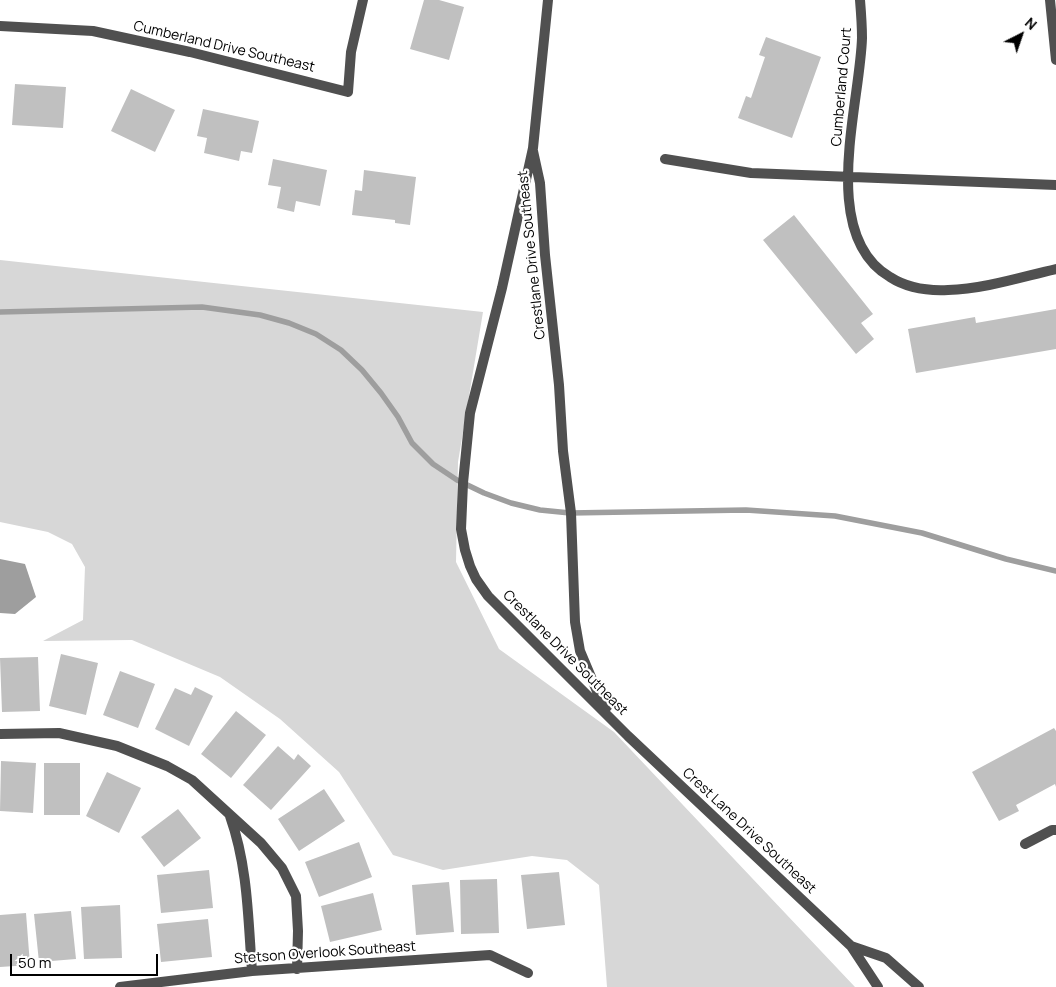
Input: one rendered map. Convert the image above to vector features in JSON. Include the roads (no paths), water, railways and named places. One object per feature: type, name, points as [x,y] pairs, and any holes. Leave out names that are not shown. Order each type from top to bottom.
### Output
[{"type":"street","name":"Cumberland Drive Southeast","points":[[0,26],[93,31],[190,52],[348,92],[351,52],[363,0]]},
{"type":"street","name":"Crestlane Drive Southeast","points":[[548,0],[532,148],[502,288],[470,413],[461,502],[461,528],[470,566],[476,579],[488,596],[628,736]]},
{"type":"street","name":"Cumberland Court","points":[[860,0],[862,38],[850,135],[849,200],[853,227],[858,243],[866,258],[880,272],[911,288],[947,290],[971,288],[1056,269]]},
{"type":"street","points":[[1050,0],[1056,60]]},
{"type":"street","name":"Crestlane Drive Southeast","points":[[532,148],[540,182],[559,385],[563,452],[571,513],[575,622],[580,651],[599,696],[628,736]]},
{"type":"street","points":[[665,159],[751,173],[1056,185]]},
{"type":"street","points":[[0,734],[59,733],[118,746],[167,766],[192,780],[261,843],[282,868],[296,896],[298,931],[297,969]]},
{"type":"street","name":"Crest Lane Drive Southeast","points":[[628,736],[851,946],[878,987]]},
{"type":"street","points":[[229,813],[239,841],[245,877],[252,971]]},
{"type":"street","points":[[1025,844],[1052,830],[1056,830]]},
{"type":"street","name":"Crest Lane Drive Southeast","points":[[851,946],[886,958],[919,987]]},
{"type":"street","name":"Stetson Overlook Southeast","points":[[120,987],[252,971],[490,955],[528,973]]},
{"type":"waterway","points":[[0,312],[202,307],[260,315],[289,323],[316,334],[341,350],[362,370],[398,417],[412,443],[433,464],[457,480],[511,503],[540,510],[570,513],[746,510],[835,516],[922,533],[1006,559],[1056,571]]}]
